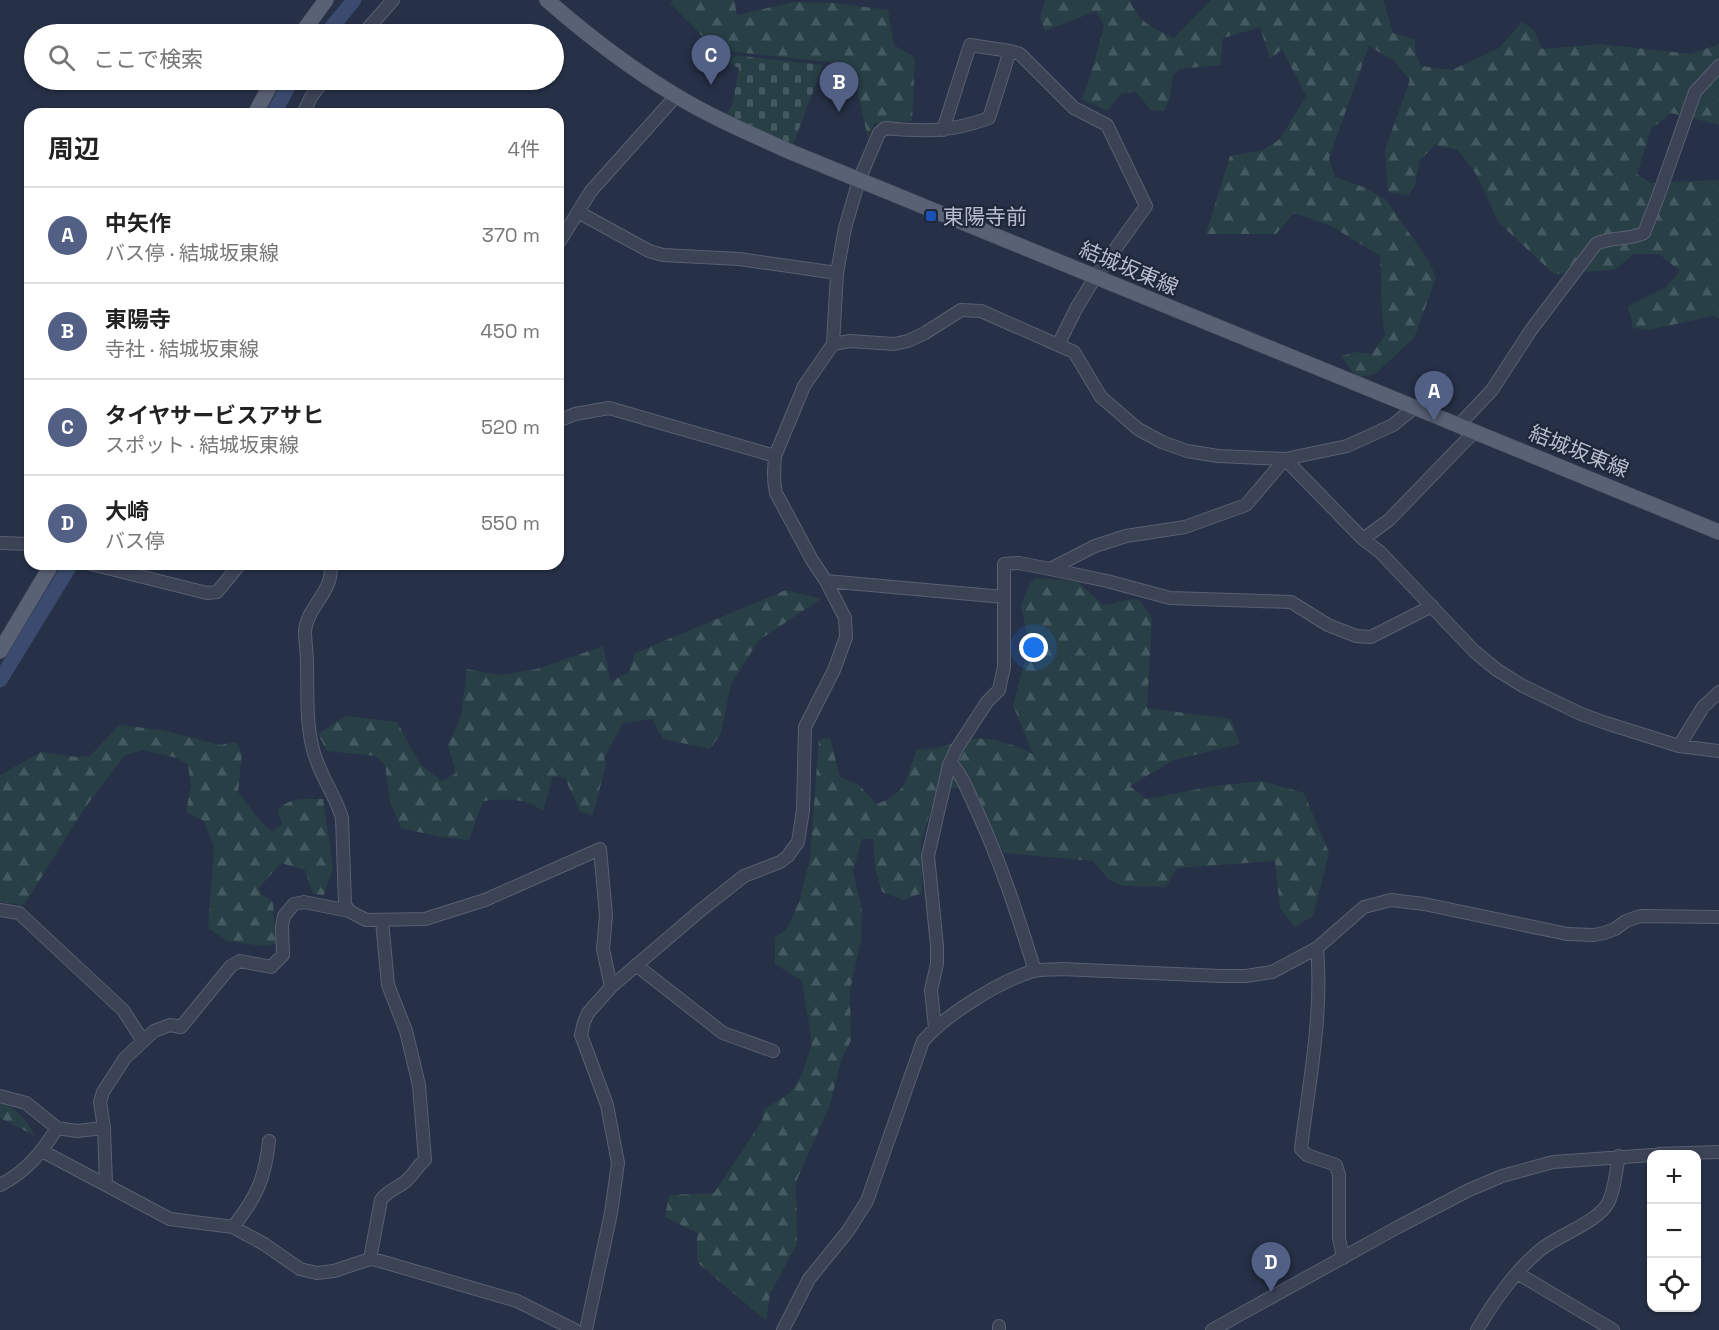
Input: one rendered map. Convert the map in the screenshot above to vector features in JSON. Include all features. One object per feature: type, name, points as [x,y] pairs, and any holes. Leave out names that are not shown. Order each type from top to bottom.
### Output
[{"type":"main road","points":[[309,24],[327,0]]},
{"type":"main road","name":"結城坂東線","points":[[547,0],[604,46],[676,96],[738,128],[859,180],[1719,532]]},
{"type":"main road","points":[[258,108],[268,90]]},
{"type":"main road","points":[[0,651],[49,570]]},
{"type":"street","points":[[372,24],[393,0]]},
{"type":"street","points":[[944,130],[970,45],[1020,54],[1074,108],[1107,125],[1146,206],[1095,276],[1058,345]]},
{"type":"street","points":[[586,1330],[611,1213],[618,1163],[607,1105],[581,1035],[588,1013],[611,987],[636,965],[744,876],[780,862],[788,856],[798,842],[804,810],[805,727],[834,670],[846,637],[845,618],[776,493],[773,482],[775,456],[804,386],[833,344],[837,273],[859,180],[879,133],[885,128],[944,130],[967,126],[989,118],[1010,51]]},
{"type":"street","points":[[1459,425],[1492,390],[1531,330],[1596,244],[1604,240],[1632,239],[1644,233],[1659,197],[1695,92],[1719,66]]},
{"type":"street","points":[[305,108],[316,90]]},
{"type":"street","points":[[564,234],[597,184],[676,96]]},
{"type":"street","points":[[578,212],[649,251],[663,255],[739,259],[837,273]]},
{"type":"street","points":[[833,344],[850,341],[894,344],[909,341],[961,310],[981,311],[1074,352],[1101,397],[1138,429],[1162,442],[1187,451],[1218,456],[1285,459],[1347,446],[1393,425],[1415,407]]},
{"type":"street","points":[[564,419],[575,414],[609,408],[775,456]]},
{"type":"street","points":[[1363,539],[1389,520],[1475,431]]},
{"type":"street","points":[[1285,459],[1363,539],[1380,552],[1474,651],[1497,670],[1523,686],[1581,714],[1679,746],[1719,751]]},
{"type":"street","points":[[1050,569],[1095,546],[1126,536],[1185,527],[1246,505],[1285,459]]},
{"type":"street","points":[[0,543],[24,544]]},
{"type":"street","points":[[934,1028],[931,990],[937,964],[937,946],[928,856],[949,765],[957,748],[987,702],[999,690],[1004,667],[1004,564],[1019,563],[1050,569],[1170,598],[1291,602],[1328,625],[1356,636],[1371,637],[1432,606]]},
{"type":"street","points":[[115,570],[207,593],[217,592],[235,570]]},
{"type":"street","points":[[331,570],[326,590],[311,613],[305,630],[308,705],[316,758],[339,806],[342,818],[345,904],[349,912]]},
{"type":"street","points":[[826,581],[1004,597]]},
{"type":"street","points":[[1679,746],[1703,707],[1719,692]]},
{"type":"street","points":[[951,762],[958,771],[985,826],[1002,868],[1035,971]]},
{"type":"street","points":[[106,1184],[104,1128],[100,1102],[103,1092],[125,1058],[154,1031],[170,1025],[181,1027],[231,966],[240,961],[271,967],[283,955],[284,916],[294,904],[304,902],[349,912],[366,920],[425,919],[485,900],[600,849],[606,915],[603,949],[611,987]]},
{"type":"street","points":[[783,1330],[809,1279],[862,1211],[923,1041],[934,1028],[961,1008],[1006,982],[1035,971],[1061,969],[1246,976],[1272,972],[1317,948],[1364,907],[1391,900],[1424,904],[1567,934],[1604,933],[1640,916],[1719,917]]},
{"type":"street","points":[[0,910],[19,913],[123,1010],[143,1041]]},
{"type":"street","points":[[370,1259],[381,1200],[385,1193],[409,1179],[417,1166],[425,1160],[419,1085],[406,1031],[388,985],[382,921]]},
{"type":"street","points":[[1317,948],[1320,976],[1317,1021],[1301,1149],[1307,1155],[1336,1165],[1339,1174],[1339,1238],[1343,1258]]},
{"type":"street","points":[[636,965],[723,1033],[773,1051]]},
{"type":"street","points":[[0,1096],[26,1103],[57,1128],[77,1131],[104,1128]]},
{"type":"street","points":[[0,1185],[16,1177],[42,1151],[57,1128]]},
{"type":"street","points":[[233,1227],[250,1205],[260,1186],[269,1142]]},
{"type":"street","points":[[42,1151],[170,1219],[233,1227],[264,1244],[300,1269],[317,1273],[334,1271],[370,1259],[380,1261],[517,1301],[575,1330]]},
{"type":"street","points":[[1701,1153],[1719,1152]]},
{"type":"street","points":[[1212,1330],[1469,1190],[1502,1176],[1553,1162],[1647,1155]]},
{"type":"street","points":[[1477,1330],[1494,1302],[1539,1250],[1564,1233],[1598,1215],[1609,1202],[1619,1156]]},
{"type":"street","points":[[1517,1273],[1613,1330]]},
{"type":"green space","points":[[673,0],[734,0],[737,15],[794,2],[835,3],[888,10],[894,45],[915,58],[912,121],[874,123],[868,139],[853,70],[839,63],[725,51],[708,42],[670,3]]},
{"type":"green space","points":[[1045,0],[1130,0],[1142,19],[1153,28],[1174,38],[1211,0],[1382,0],[1393,33],[1415,39],[1415,51],[1421,66],[1452,70],[1499,48],[1522,22],[1534,30],[1542,49],[1601,44],[1691,54],[1719,44],[1719,125],[1671,113],[1651,129],[1637,174],[1651,183],[1719,180],[1719,318],[1712,316],[1649,330],[1633,328],[1628,306],[1666,287],[1680,271],[1659,254],[1634,254],[1614,270],[1554,274],[1499,223],[1476,174],[1458,150],[1435,145],[1420,160],[1415,186],[1408,195],[1388,192],[1385,150],[1410,80],[1394,61],[1369,46],[1329,158],[1335,177],[1366,188],[1386,200],[1429,261],[1436,278],[1414,338],[1375,374],[1357,378],[1341,356],[1355,352],[1372,354],[1385,335],[1380,256],[1331,226],[1294,213],[1276,234],[1206,234],[1230,156],[1263,150],[1280,139],[1306,96],[1282,49],[1270,59],[1260,27],[1223,38],[1220,65],[1180,69],[1173,75],[1170,98],[1164,111],[1151,110],[1136,92],[1122,93],[1107,111],[1082,99],[1104,26],[1096,11],[1045,31],[1040,18]]},
{"type":"green space","points":[[724,54],[823,65],[793,145],[726,115],[732,105],[739,68],[722,60]]},
{"type":"green space","points":[[1038,578],[1078,582],[1103,605],[1139,600],[1152,618],[1147,708],[1231,719],[1240,744],[1174,760],[1130,786],[1146,799],[1214,786],[1262,781],[1304,793],[1329,853],[1313,916],[1295,927],[1280,909],[1275,861],[1177,868],[1166,887],[1122,886],[1109,880],[1093,861],[1004,853],[978,798],[956,788],[937,789],[921,843],[922,893],[903,900],[882,892],[875,868],[873,839],[862,839],[853,871],[862,909],[861,940],[850,990],[851,1040],[841,1061],[830,1105],[796,1182],[797,1244],[770,1294],[766,1321],[697,1262],[697,1233],[665,1217],[669,1195],[714,1193],[762,1121],[764,1109],[791,1092],[803,1072],[812,1043],[802,981],[775,964],[775,937],[786,930],[799,902],[810,858],[819,739],[830,738],[840,777],[859,785],[877,804],[901,789],[917,749],[938,748],[980,738],[1004,742],[1033,754],[1013,705],[1029,646],[1021,606],[1030,583]]},
{"type":"green space","points":[[786,590],[821,599],[759,640],[731,684],[721,733],[710,749],[663,739],[652,719],[623,723],[604,758],[606,764],[593,815],[580,812],[565,778],[553,776],[543,811],[522,801],[483,801],[469,840],[441,837],[401,828],[390,801],[385,765],[376,756],[327,751],[318,734],[346,716],[397,722],[420,764],[442,781],[456,773],[448,746],[461,716],[467,669],[501,675],[537,669],[603,646],[611,682],[629,672],[635,653]]},
{"type":"green space","points":[[119,725],[162,730],[220,745],[236,742],[242,753],[238,792],[262,823],[272,831],[282,825],[278,810],[288,802],[299,799],[323,799],[333,867],[324,895],[313,894],[305,870],[281,863],[259,888],[261,894],[273,902],[276,944],[263,946],[227,941],[208,928],[214,847],[204,821],[186,812],[191,785],[188,765],[177,758],[143,750],[125,755],[84,809],[24,905],[0,902],[0,775],[41,752],[77,757],[90,756]]},
{"type":"green space","points":[[0,1102],[21,1115],[35,1136],[0,1118]]},
{"type":"waterway","points":[[334,24],[354,0]]},
{"type":"waterway","points":[[276,108],[286,90]]},
{"type":"waterway","points":[[0,680],[67,570]]},
{"type":"place","name":"タイヤサービスアサヒ","points":[[711,85]]},
{"type":"place","name":"東陽寺","points":[[839,112]]},
{"type":"place","name":"東陽寺前","points":[[931,216]]},
{"type":"place","name":"中矢作","points":[[1434,421]]},
{"type":"place","name":"大崎","points":[[1271,1292]]}]
